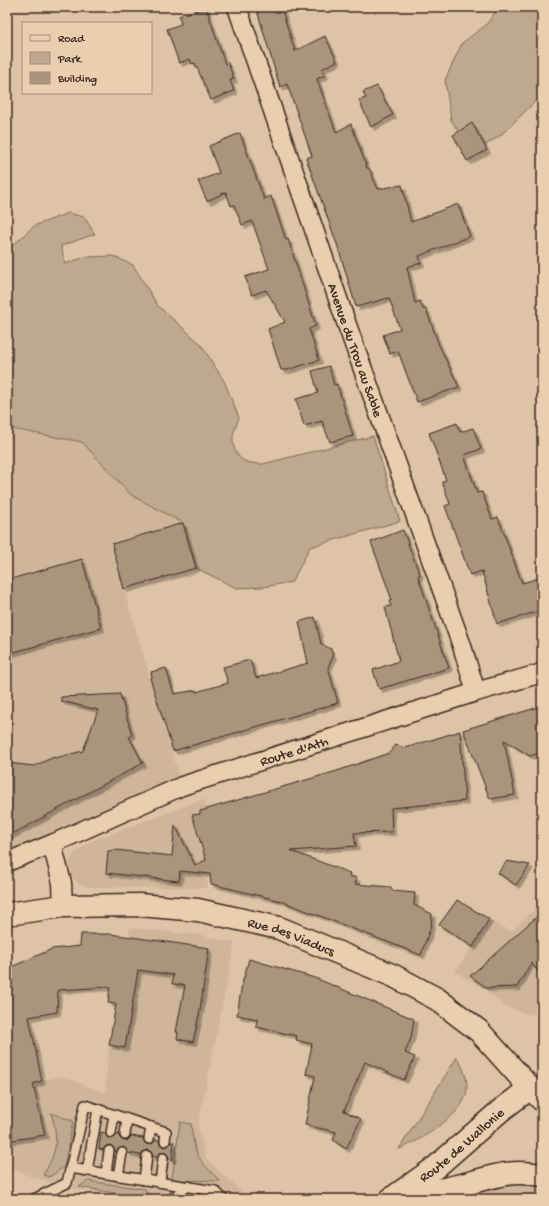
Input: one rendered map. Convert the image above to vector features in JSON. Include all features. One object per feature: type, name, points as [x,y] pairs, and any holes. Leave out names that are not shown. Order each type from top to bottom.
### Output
[{"type":"main road","name":"Rue des Viaducs","points":[[7,914],[64,906],[139,905],[198,910],[280,928],[394,976],[438,999],[479,1031],[538,1089],[542,1112]]},
{"type":"main road","name":"Route de Wallonie","points":[[390,1199],[436,1167],[500,1111],[538,1089]]},
{"type":"main road","points":[[396,1199],[458,1186],[501,1173],[522,1172],[542,1176]]},
{"type":"street","name":"Avenue du Trou au Sable","points":[[237,7],[348,329],[462,646],[476,692]]},
{"type":"street","name":"Route d'Ath","points":[[52,844],[182,786],[476,692],[542,673]]},
{"type":"street","points":[[7,862],[52,844],[62,883],[64,906]]},
{"type":"lane","points":[[34,1199],[67,1183],[85,1105],[166,1132],[165,1141]]},
{"type":"lane","points":[[87,1171],[98,1109]]},
{"type":"lane","points":[[111,1134],[114,1115]]},
{"type":"lane","points":[[125,1135],[127,1119]]},
{"type":"lane","points":[[149,1139],[151,1127]]},
{"type":"lane","points":[[106,1174],[109,1151]]},
{"type":"lane","points":[[118,1176],[122,1152]]},
{"type":"lane","points":[[144,1180],[147,1156]]},
{"type":"lane","points":[[160,1182],[163,1158]]},
{"type":"lane","points":[[70,1168],[215,1191],[223,1199]]},
{"type":"lane","points":[[171,1199],[188,1186]]},
{"type":"shaded area","points":[[7,428],[82,442],[131,495],[183,523],[196,568],[124,589],[182,786],[7,862]]},
{"type":"shaded area","points":[[204,799],[212,824],[207,872],[208,888],[89,887],[81,885],[72,878],[69,863],[74,853],[91,841]]},
{"type":"shaded area","points":[[542,902],[542,1011],[529,1015],[505,1006],[479,985],[455,972],[490,920],[511,931]]},
{"type":"shaded area","points":[[130,928],[196,934],[235,943],[198,1126],[206,1158],[245,1195],[205,1199],[130,1199],[71,1188],[29,1176],[7,1167],[7,974],[33,1083],[62,1076],[105,1093],[109,1045]]},
{"type":"shaded area","points":[[512,1180],[542,1185],[542,1199],[449,1199]]},
{"type":"green space","points":[[499,7],[542,7],[542,95],[501,135],[484,146],[465,141],[451,120],[445,80],[462,43],[486,25]]},
{"type":"green space","points":[[68,213],[84,217],[95,234],[61,246],[65,264],[85,257],[113,256],[133,265],[158,306],[200,343],[224,381],[239,418],[233,437],[234,446],[238,456],[251,463],[263,464],[373,436],[400,521],[310,547],[292,582],[263,587],[236,588],[196,568],[183,523],[131,495],[82,442],[7,428],[7,251],[34,226]]},
{"type":"green space","points":[[457,1057],[466,1078],[466,1096],[462,1104],[449,1119],[434,1130],[415,1142],[399,1149]]},
{"type":"green space","points":[[51,1113],[73,1121],[64,1167],[49,1177],[43,1175],[54,1153],[55,1146],[56,1138]]},
{"type":"green space","points":[[180,1122],[191,1124],[194,1144],[198,1156],[206,1167],[220,1181],[177,1180],[172,1178]]},
{"type":"green space","points":[[87,1181],[145,1189],[150,1199],[79,1187]]},
{"type":"building","points":[[206,7],[225,64],[228,63],[234,79],[230,80],[234,91],[211,100],[195,63],[192,64],[190,59],[179,63],[167,29],[181,24],[179,16]]},
{"type":"building","points":[[256,7],[281,7],[295,51],[325,36],[337,61],[322,69],[325,75],[317,79],[336,132],[351,124],[367,168],[369,168],[378,189],[402,185],[411,222],[458,204],[470,236],[419,256],[421,263],[407,267],[415,303],[420,301],[423,309],[426,309],[439,345],[459,387],[417,402],[398,351],[390,354],[383,335],[400,329],[389,298],[356,307],[339,250],[306,158],[312,156],[287,84],[280,87]]},
{"type":"building","points":[[377,86],[393,115],[371,127],[359,100],[366,98],[363,92]]},
{"type":"building","points":[[472,123],[487,150],[467,161],[453,135]]},
{"type":"building","points":[[240,133],[264,199],[271,196],[286,240],[288,239],[316,326],[309,329],[319,360],[287,370],[281,370],[268,329],[285,322],[266,290],[252,295],[245,277],[269,269],[252,221],[242,225],[234,205],[231,206],[226,192],[207,201],[198,181],[219,173],[209,146]]},
{"type":"building","points":[[329,366],[334,385],[337,384],[353,436],[330,442],[322,421],[304,426],[296,399],[318,393],[312,371]]},
{"type":"building","points":[[457,423],[460,432],[473,428],[481,449],[464,455],[477,493],[482,492],[492,519],[498,517],[522,583],[542,577],[542,610],[497,624],[482,571],[470,575],[445,506],[450,504],[442,482],[446,480],[429,433]]},
{"type":"building","points":[[183,523],[196,568],[124,589],[112,544]]},
{"type":"building","points":[[403,530],[420,575],[418,576],[449,668],[379,689],[373,670],[399,661],[385,607],[391,606],[389,601],[392,600],[371,542]]},
{"type":"building","points":[[82,559],[101,628],[7,654],[7,580]]},
{"type":"building","points":[[315,617],[321,644],[331,649],[333,657],[328,667],[338,703],[173,751],[150,678],[152,677],[151,672],[166,668],[174,694],[196,690],[196,692],[228,683],[223,667],[250,660],[256,678],[308,663],[299,622]]},
{"type":"building","points":[[120,694],[132,735],[129,737],[143,763],[7,837],[7,763],[34,766],[54,757],[83,751],[98,710],[61,701],[61,697]]},
{"type":"building","points":[[542,706],[542,752],[530,756],[504,740],[515,795],[490,799],[463,730]]},
{"type":"building","points":[[460,731],[465,801],[391,808],[392,832],[354,833],[356,846],[291,851],[350,873],[349,876],[357,878],[355,884],[391,887],[393,891],[415,893],[414,905],[432,914],[431,926],[421,955],[281,901],[211,884],[210,874],[180,871],[179,881],[106,873],[108,851],[116,850],[172,856],[175,825],[195,865],[206,860],[192,815],[200,814],[200,811],[337,771],[389,753],[396,745],[405,748]]},
{"type":"building","points":[[507,861],[530,865],[516,885],[498,873]]},
{"type":"building","points":[[457,900],[489,919],[473,947],[439,925]]},
{"type":"building","points":[[542,912],[542,976],[531,963],[517,987],[487,988],[470,976]]},
{"type":"building","points":[[81,934],[110,934],[209,948],[200,1010],[193,1042],[177,1039],[178,1032],[176,1032],[185,985],[172,984],[173,975],[138,970],[125,1048],[109,1045],[116,1004],[108,1003],[110,987],[58,990],[57,1012],[29,1017],[42,1081],[33,1084],[45,1135],[7,1141],[7,969],[52,949],[80,946]]},
{"type":"building","points":[[249,959],[315,978],[414,1019],[411,1038],[405,1053],[415,1057],[404,1080],[365,1062],[344,1111],[361,1119],[346,1149],[333,1140],[336,1132],[305,1125],[315,1076],[306,1074],[312,1044],[296,1040],[297,1036],[256,1027],[257,1019],[237,1015],[242,984]]},
{"type":"building","points":[[101,1132],[105,1133],[110,1139],[119,1134],[120,1138],[124,1141],[128,1140],[131,1136],[143,1138],[145,1143],[148,1145],[153,1143],[155,1140],[159,1140],[160,1144],[164,1147],[168,1146],[171,1142],[174,1142],[172,1160],[169,1159],[168,1155],[164,1152],[160,1153],[157,1157],[153,1157],[152,1153],[148,1150],[144,1151],[141,1155],[128,1153],[123,1147],[115,1152],[114,1148],[110,1145],[106,1146],[103,1150],[99,1149]]}]
